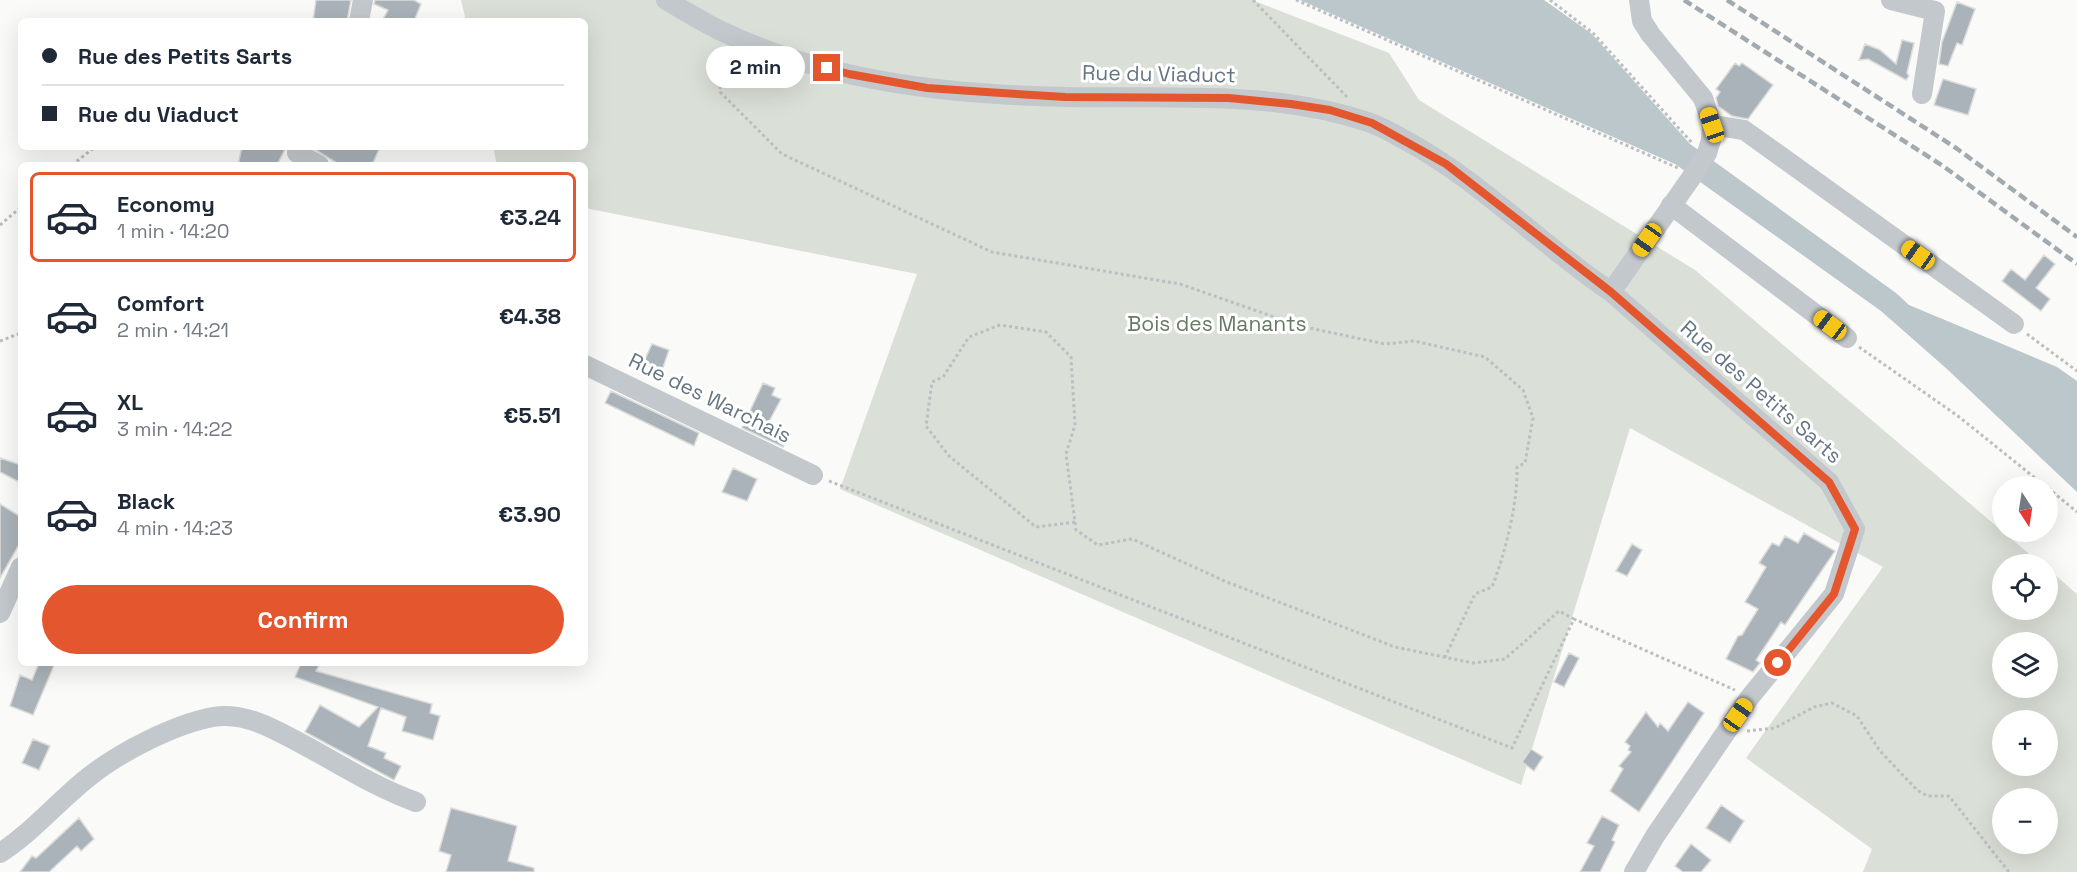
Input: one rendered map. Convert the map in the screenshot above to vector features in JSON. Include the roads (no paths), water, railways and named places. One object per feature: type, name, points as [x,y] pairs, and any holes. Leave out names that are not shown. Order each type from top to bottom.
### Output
[{"type":"street","points":[[360,18],[363,0]]},
{"type":"street","name":"Rue du Viaduct","points":[[666,0],[720,30],[780,53],[849,74],[927,88],[1065,97],[1229,98],[1330,110],[1372,123],[1446,164],[1611,292]]},
{"type":"street","points":[[1611,292],[1691,178],[1699,148],[1712,125],[1703,98],[1642,21],[1639,0]]},
{"type":"street","points":[[1891,0],[1935,11],[1922,94]]},
{"type":"street","points":[[1712,125],[1744,130],[2014,324]]},
{"type":"street","points":[[296,155],[312,162]]},
{"type":"street","points":[[1671,205],[1847,338]]},
{"type":"street","name":"Rue des Petits Sarts","points":[[1611,292],[1829,482],[1855,529],[1834,594],[1750,697],[1655,836],[1634,872]]},
{"type":"street","name":"Rue des Warchais","points":[[588,366],[813,475]]},
{"type":"street","points":[[0,613],[18,574]]},
{"type":"street","points":[[0,853],[91,775],[178,727],[214,717],[239,716],[260,723],[299,742],[380,789],[416,802]]},
{"type":"railway","points":[[1684,0],[1943,166],[2077,264]]},
{"type":"railway","points":[[1727,0],[1956,148],[2077,237]]},
{"type":"park label","name":"Bois des Manants","points":[[1217,324]]}]
